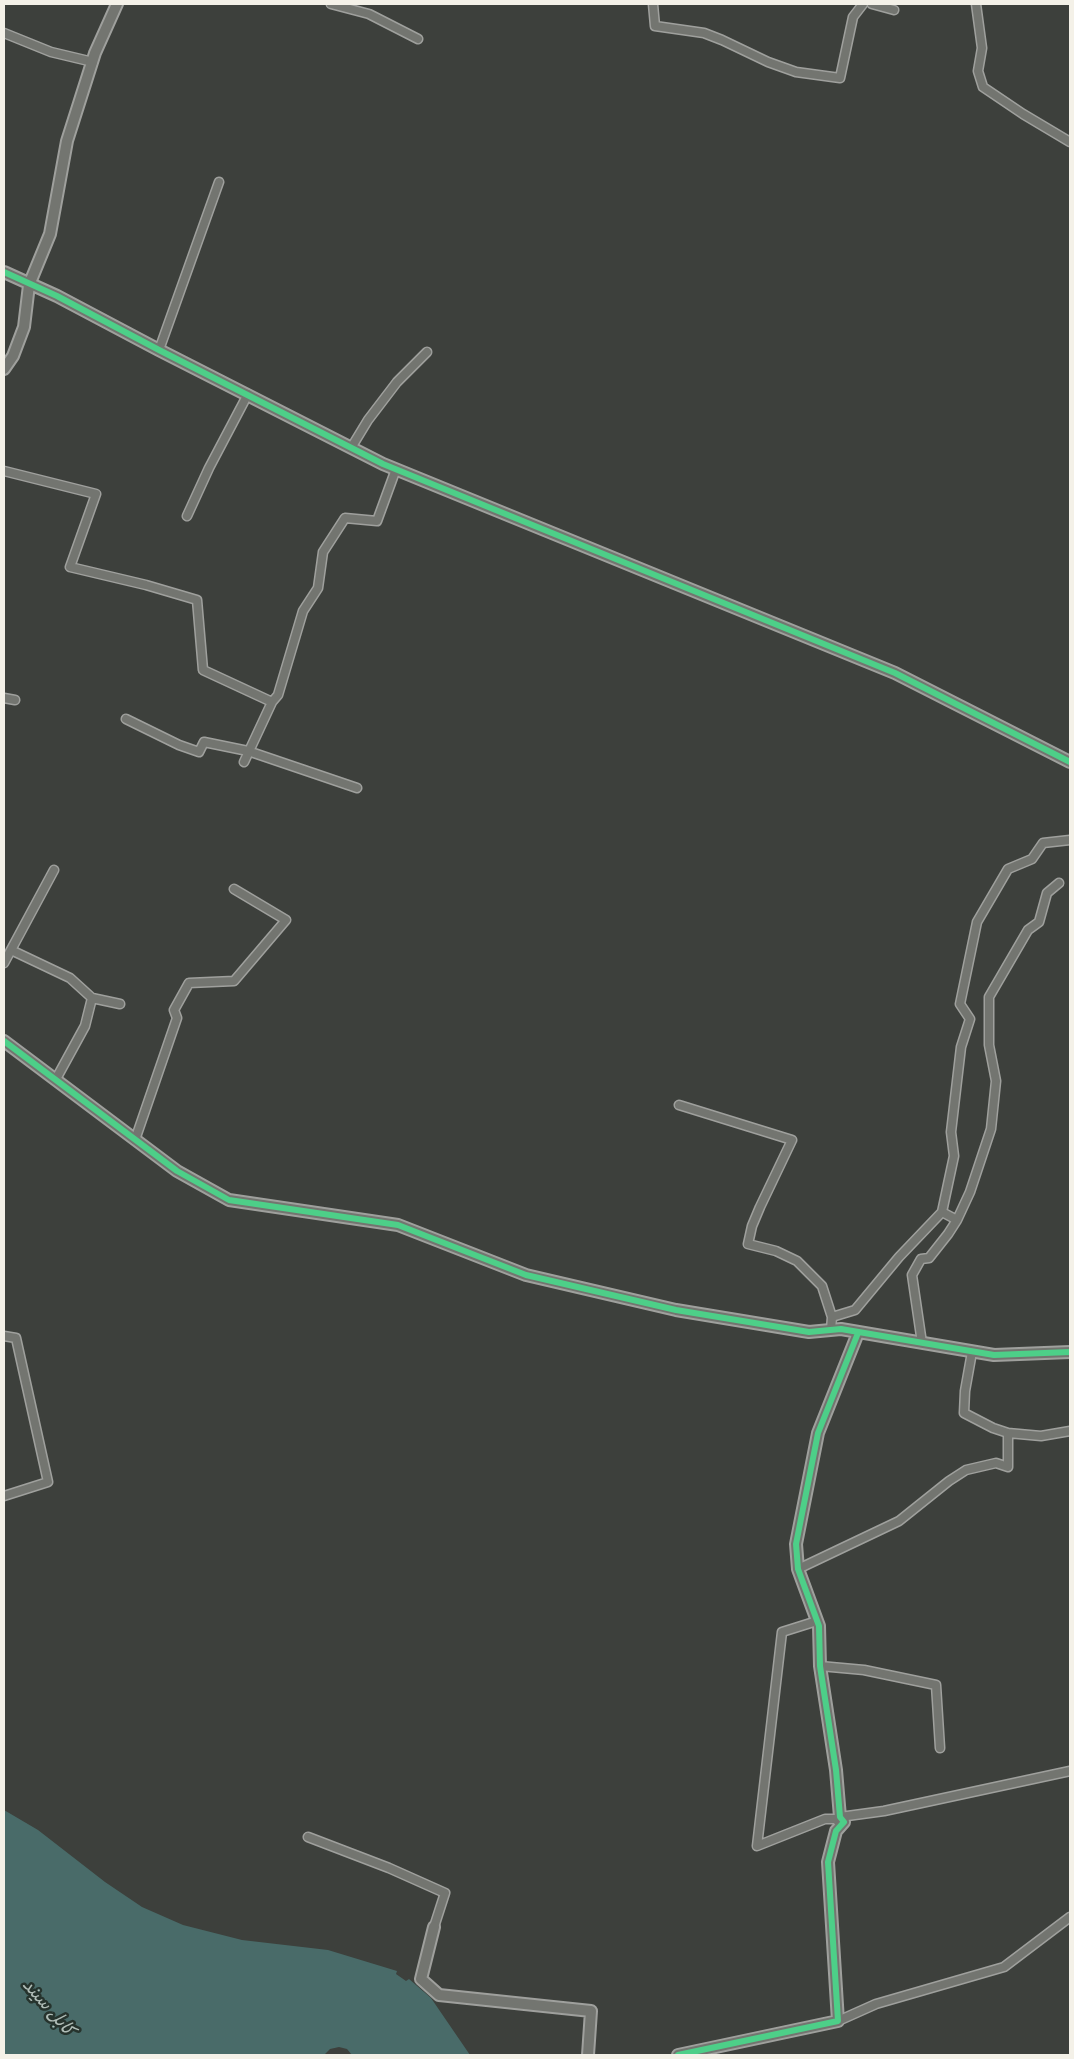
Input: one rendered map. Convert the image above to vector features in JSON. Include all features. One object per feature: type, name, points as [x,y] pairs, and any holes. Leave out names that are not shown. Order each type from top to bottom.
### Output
[{"type":"street","points":[[4,369],[13,356],[24,327],[29,284],[50,234],[68,141],[93,62],[117,4]]},
{"type":"street","points":[[331,4],[369,14],[418,39]]},
{"type":"street","points":[[653,4],[655,26],[704,33],[768,62],[796,72],[840,78],[853,17],[863,4]]},
{"type":"street","points":[[872,4],[894,10]]},
{"type":"street","points":[[976,4],[982,48],[978,72],[983,87],[1070,142]]},
{"type":"street","points":[[4,33],[51,52],[93,62]]},
{"type":"street","points":[[159,350],[219,182]]},
{"type":"street","points":[[4,272],[57,296],[351,448],[396,469],[895,673],[1070,762]]},
{"type":"street","points":[[351,448],[368,420],[397,382],[427,352]]},
{"type":"street","points":[[187,516],[209,468],[248,394]]},
{"type":"street","points":[[244,762],[272,702],[278,695],[303,611],[318,588],[323,552],[345,518],[377,521],[396,469]]},
{"type":"street","points":[[4,471],[96,494],[70,567],[146,585],[197,600],[203,670],[272,702]]},
{"type":"street","points":[[4,698],[15,700]]},
{"type":"street","points":[[126,719],[179,745],[199,752],[204,742],[248,751],[356,788]]},
{"type":"street","points":[[832,1317],[855,1310],[900,1257],[942,1212],[954,1156],[951,1132],[961,1047],[970,1019],[960,1004],[977,922],[1008,869],[1032,859],[1043,843],[1070,840]]},
{"type":"street","points":[[4,963],[54,870]]},
{"type":"street","points":[[922,1343],[912,1275],[921,1259],[929,1258],[957,1220],[970,1192],[991,1129],[996,1081],[990,1045],[989,997],[1028,930],[1039,922],[1047,893],[1059,883]]},
{"type":"street","points":[[135,1140],[178,1018],[174,1010],[189,983],[234,981],[286,920],[234,889]]},
{"type":"street","points":[[11,950],[70,978],[92,998],[120,1004]]},
{"type":"street","points":[[56,1079],[85,1026],[92,998]]},
{"type":"street","points":[[4,1041],[177,1171],[229,1200],[398,1226],[526,1275],[676,1310],[809,1332],[836,1329],[994,1355],[1070,1352]]},
{"type":"street","points":[[679,1105],[792,1140],[760,1207],[752,1226],[748,1244],[776,1250],[798,1261],[822,1286],[836,1329]]},
{"type":"street","points":[[942,1212],[957,1220]]},
{"type":"street","points":[[838,2021],[828,1862],[840,1822],[836,1770],[820,1666],[817,1621],[798,1569],[796,1544],[818,1433],[858,1333]]},
{"type":"street","points":[[4,1336],[16,1338],[48,1482],[4,1496]]},
{"type":"street","points":[[972,1352],[965,1390],[964,1413],[993,1428],[1008,1433],[1041,1436],[1070,1431]]},
{"type":"street","points":[[798,1569],[899,1521],[949,1481],[966,1470],[996,1463],[1008,1467],[1008,1433]]},
{"type":"street","points":[[817,1621],[782,1632],[757,1846],[825,1819],[836,1819],[840,1822],[1070,1771]]},
{"type":"street","points":[[820,1666],[864,1670],[936,1685],[940,1748]]},
{"type":"street","points":[[308,1837],[389,1868],[445,1893],[421,1979],[439,1995],[591,2011],[588,2055]]},
{"type":"street","points":[[678,2055],[838,2021],[876,2004],[1004,1967],[1070,1917]]},
{"type":"water","name":"کابل سيند","points":[[4,1810],[38,1830],[105,1882],[142,1907],[183,1925],[242,1940],[328,1950],[397,1971],[396,1974],[406,1981],[409,1979],[431,1998],[470,2055],[352,2055],[347,2049],[339,2047],[330,2049],[324,2055],[4,2055]]},
{"type":"cycle path","points":[[4,272],[57,296],[383,464],[895,673],[1070,762]]},
{"type":"cycle path","points":[[4,1041],[177,1171],[229,1200],[398,1225],[526,1275],[676,1310],[809,1332],[841,1329],[994,1355],[1070,1352]]},
{"type":"cycle path","points":[[678,2055],[838,2021],[828,1862],[836,1831],[844,1822],[840,1817],[836,1770],[820,1666],[819,1626],[798,1569],[796,1544],[818,1433],[858,1333]]}]
